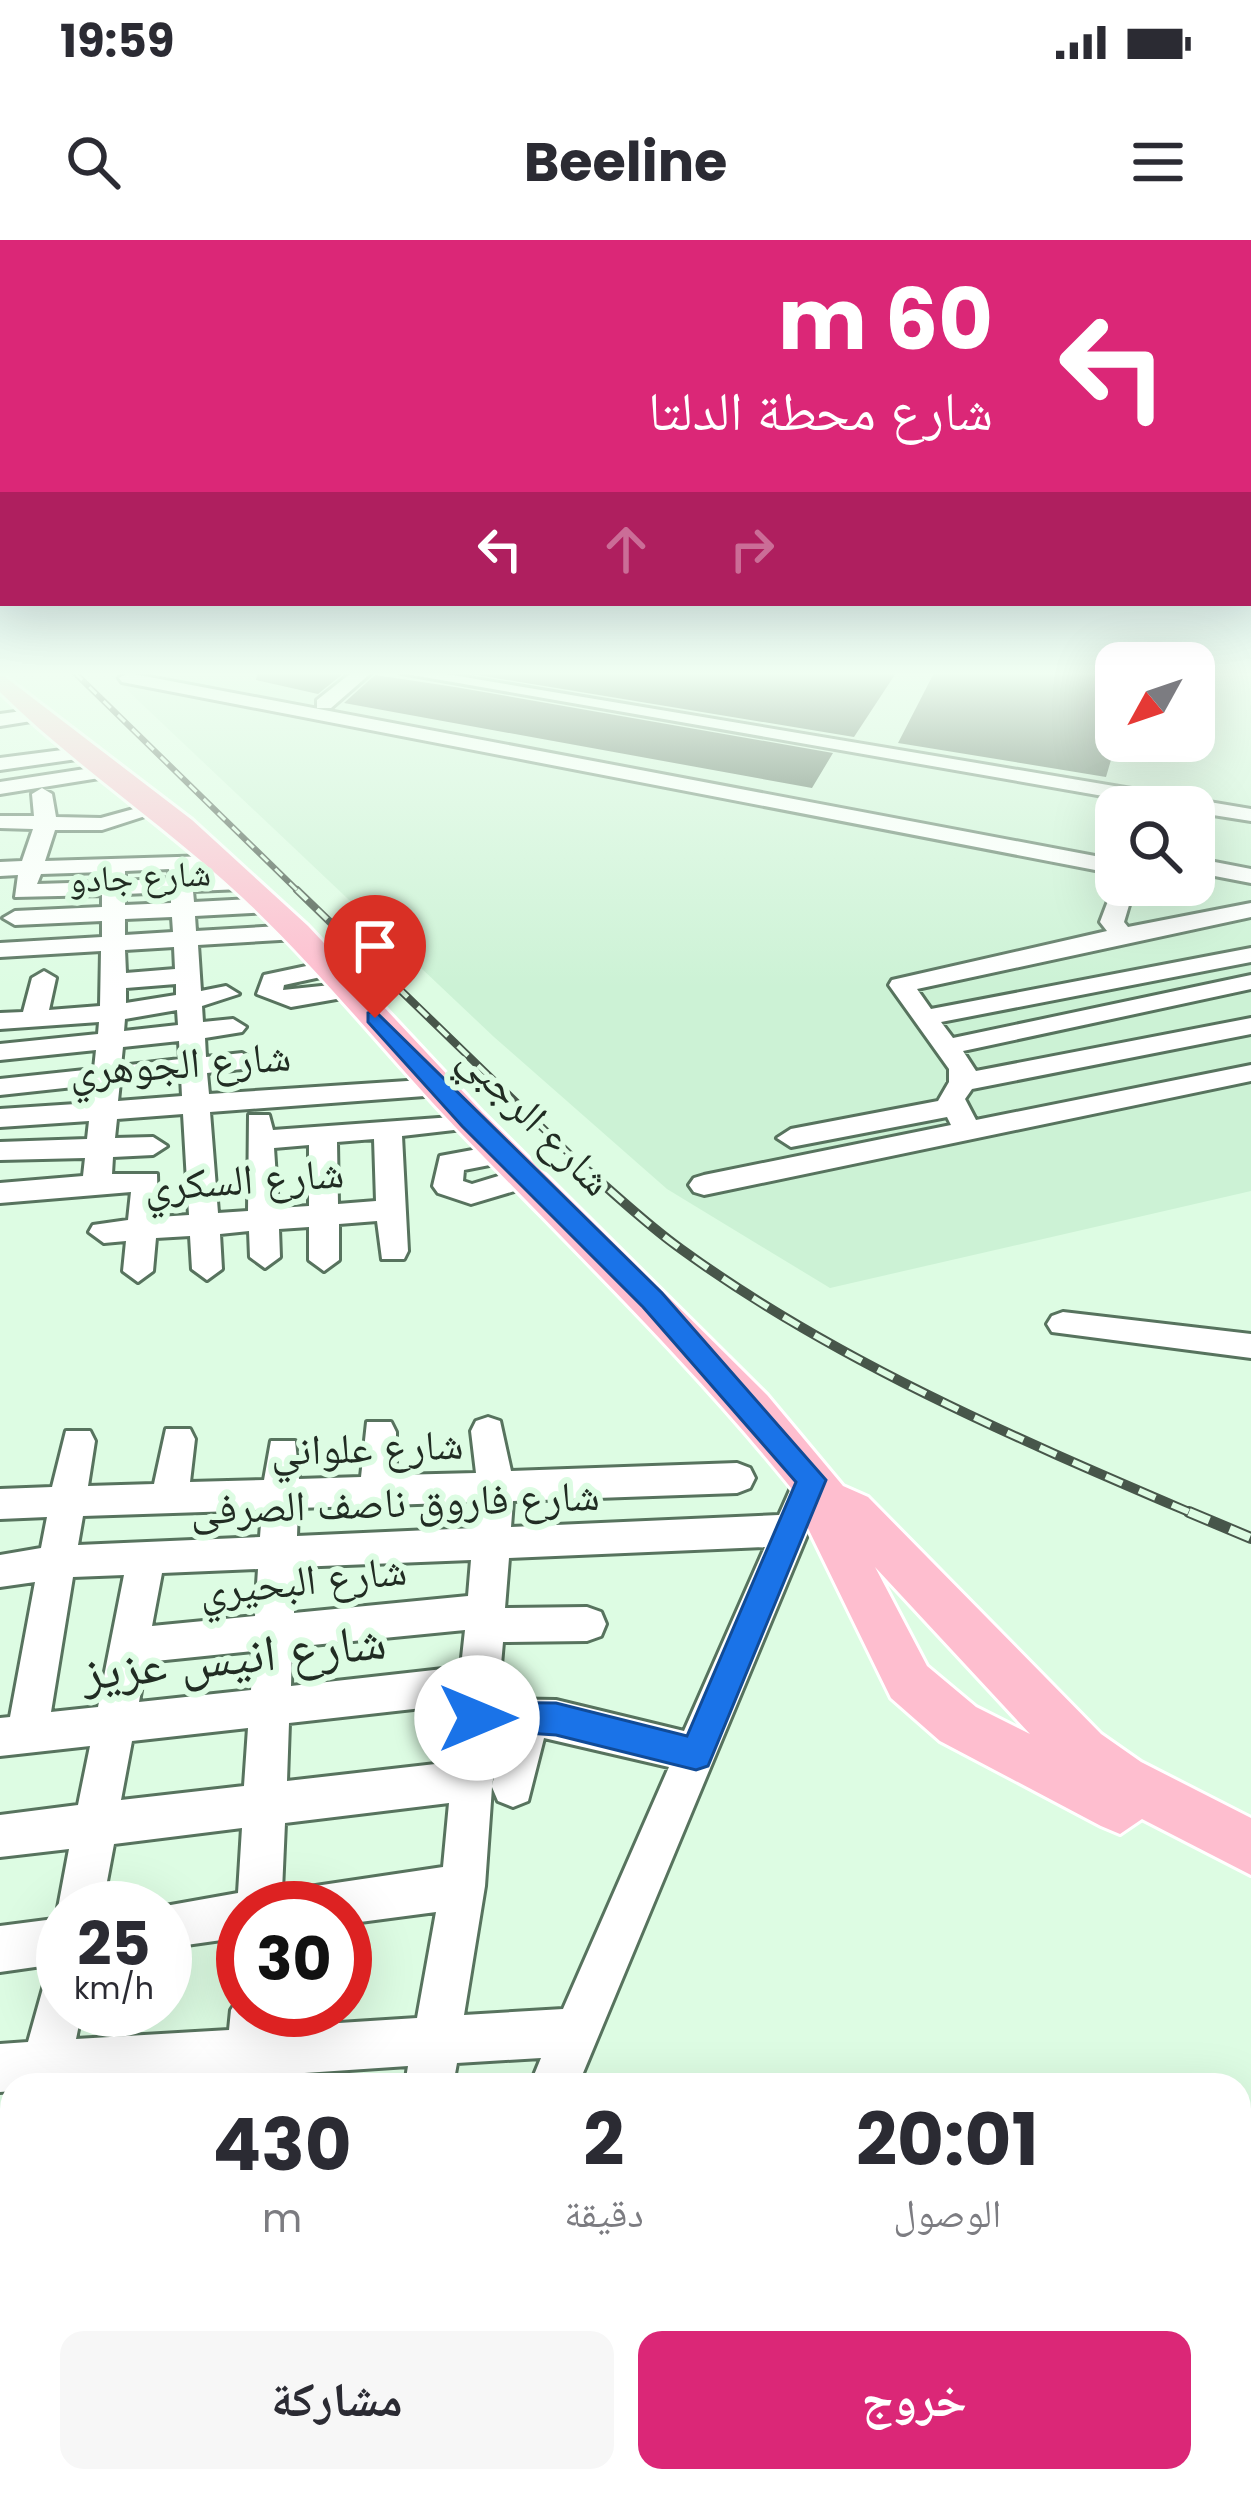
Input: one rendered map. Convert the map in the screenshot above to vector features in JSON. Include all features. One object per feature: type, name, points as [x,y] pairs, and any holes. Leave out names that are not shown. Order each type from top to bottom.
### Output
[{"type":"main road","name":"شارع الرجبي","points":[[116,778],[159,808],[199,882],[269,905],[297,932],[470,1121],[710,1361],[811,1503]]},
{"type":"main road","points":[[811,1503],[828,1522],[909,1682],[958,1724],[1122,1780],[1251,1847]]},
{"type":"main road","points":[[811,1503],[852,1511],[1067,1762],[1251,1875]]},
{"type":"street","points":[[687,778],[1028,842],[1095,848]]},
{"type":"street","points":[[1013,778],[1095,793]]},
{"type":"street","points":[[1,956],[46,824],[42,794]]},
{"type":"street","points":[[0,823],[102,824],[159,808]]},
{"type":"street","points":[[1215,810],[1251,815]]},
{"type":"street","points":[[94,837],[83,863],[114,924],[113,1013],[96,1188]]},
{"type":"street","points":[[1028,842],[1095,861]]},
{"type":"street","points":[[151,845],[199,882],[297,932]]},
{"type":"street","points":[[0,869],[83,863]]},
{"type":"street","points":[[1215,869],[1251,875]]},
{"type":"street","points":[[1,956],[114,924],[199,882]]},
{"type":"street","points":[[114,924],[199,882]]},
{"type":"street","points":[[199,882],[190,987],[206,1269]]},
{"type":"street","name":"شارع جادو","points":[[199,882],[269,905]]},
{"type":"street","points":[[23,892],[114,924],[190,987],[226,994]]},
{"type":"street","points":[[1117,906],[1112,922],[1122,935]]},
{"type":"street","points":[[961,1107],[962,1070],[900,988],[903,982],[1251,910]]},
{"type":"street","name":"شارع جادو","points":[[15,918],[114,924]]},
{"type":"street","points":[[924,1018],[1251,955]]},
{"type":"street","points":[[1163,971],[1219,1032]]},
{"type":"street","points":[[34,1019],[44,978]]},
{"type":"street","points":[[946,1047],[1251,982]]},
{"type":"street","points":[[0,1021],[113,1013],[190,987]]},
{"type":"street","points":[[1046,993],[1097,1056]]},
{"type":"street","points":[[704,1185],[961,1107],[1097,1056],[1251,1026]]},
{"type":"street","points":[[0,1052],[110,1044],[233,1027]]},
{"type":"street","points":[[0,1087],[242,1061]]},
{"type":"street","points":[[791,1138],[961,1107],[1251,1073]]},
{"type":"street","name":"شارع الجوهري","points":[[0,1118],[438,1087]]},
{"type":"street","points":[[258,1100],[265,1257]]},
{"type":"street","points":[[260,1140],[470,1121]]},
{"type":"street","points":[[388,1129],[393,1251]]},
{"type":"street","points":[[323,1134],[324,1260]]},
{"type":"street","points":[[0,1151],[153,1146]]},
{"type":"street","points":[[0,1193],[147,1180],[138,1271]]},
{"type":"street","name":"شارع السكري","points":[[104,1232],[391,1210]]},
{"type":"street","points":[[1063,1324],[1251,1346]]},
{"type":"street","points":[[488,1431],[496,1487],[478,1700],[492,1784]]},
{"type":"street","points":[[378,1491],[379,1432]]},
{"type":"street","points":[[170,1498],[178,1439]]},
{"type":"street","points":[[14,1735],[57,1562],[78,1441]]},
{"type":"street","points":[[261,1881],[283,1451]]},
{"type":"street","name":"شارع علواني","points":[[2,1513],[67,1502],[737,1478]]},
{"type":"street","points":[[671,1481],[681,1535]]},
{"type":"street","points":[[559,2073],[811,1503]]},
{"type":"street","name":"شارع فاروق ناصف الصرفى","points":[[0,1571],[57,1562],[681,1535],[811,1503]]},
{"type":"street","points":[[85,1881],[146,1558]]},
{"type":"street","name":"شارع البحيري","points":[[130,1646],[273,1631],[485,1618],[586,1624]]},
{"type":"street","name":"شارع انيس عزيز","points":[[14,1735],[269,1705],[478,1700],[528,1717],[584,1724],[696,1754]]},
{"type":"street","points":[[433,2063],[463,1886],[492,1784],[528,1717]]},
{"type":"street","points":[[0,1836],[265,1804],[492,1784]]},
{"type":"street","points":[[372,1898],[463,1886]]},
{"type":"street","points":[[0,1949],[36,1944]]},
{"type":"street","points":[[53,2073],[252,2049],[433,2063],[575,2032]]},
{"type":"street","points":[[45,2073],[53,2037]]},
{"type":"street","points":[[0,2068],[38,2073]]},
{"type":"shaded area","points":[[220,778],[1251,778],[1251,1191],[830,1288],[667,1189],[494,1037]]},
{"type":"building","points":[[758,778],[818,778],[812,788]]},
{"type":"railway","points":[[183,778],[300,893]]},
{"type":"railway","points":[[297,890],[585,1169]]},
{"type":"railway","points":[[582,1166],[681,1249],[803,1328],[996,1427],[1193,1514]]},
{"type":"railway","points":[[1189,1512],[1193,1514]]},
{"type":"railway","points":[[1193,1514],[1251,1538]]},
{"type":"route","points":[[375,1018],[470,1121],[652,1300],[752,1407],[812,1480],[696,1754],[556,1719],[477,1718]]}]
